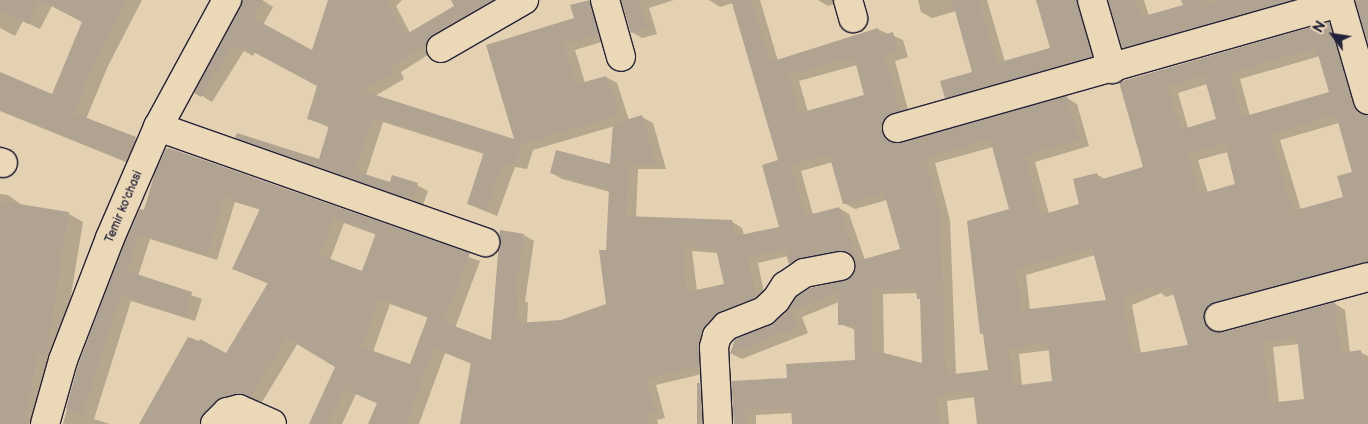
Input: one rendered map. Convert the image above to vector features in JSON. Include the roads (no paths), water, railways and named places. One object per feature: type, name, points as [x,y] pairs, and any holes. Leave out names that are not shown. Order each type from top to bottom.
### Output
[{"type":"street","name":"Temir ko'chasi","points":[[45,424],[76,325],[158,127],[227,0]]},
{"type":"street","points":[[441,48],[524,0]]},
{"type":"street","points":[[605,0],[621,57]]},
{"type":"street","points":[[1092,0],[1112,69]]},
{"type":"street","points":[[897,128],[1112,69],[1339,2],[1368,100]]},
{"type":"street","points":[[158,127],[485,242]]},
{"type":"street","points":[[718,424],[714,347],[717,336],[726,326],[764,311],[776,300],[785,286],[804,273],[840,266]]},
{"type":"street","points":[[1219,317],[1368,277]]},
{"type":"street","points":[[215,424],[227,412],[239,409],[272,424]]}]
